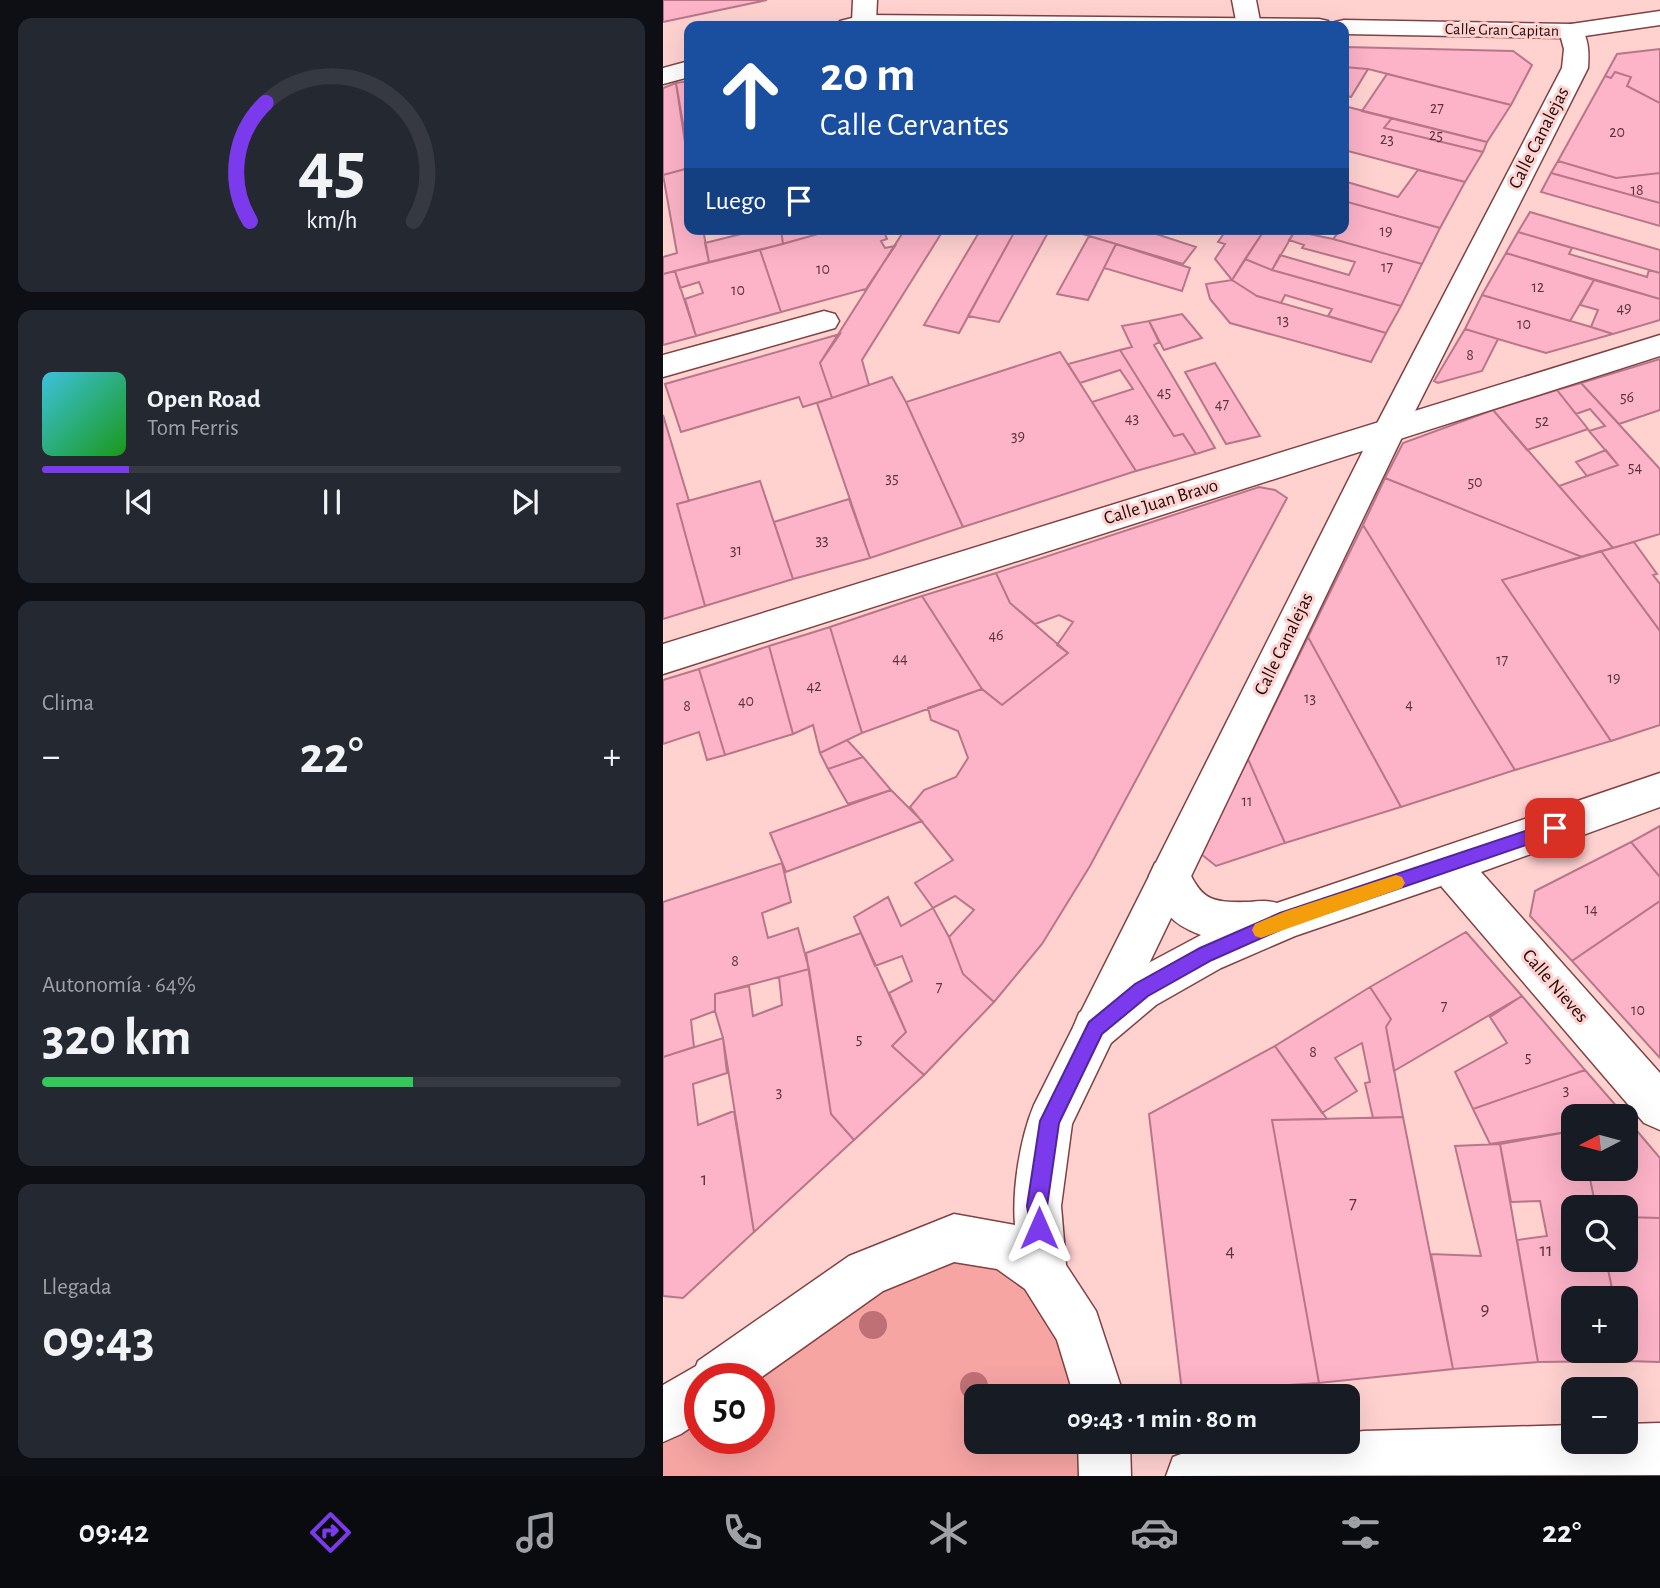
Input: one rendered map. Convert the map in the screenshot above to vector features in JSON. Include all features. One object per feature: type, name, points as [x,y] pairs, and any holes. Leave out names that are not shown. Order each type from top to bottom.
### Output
[{"type":"main road","points":[[1244,0],[1248,21]]},
{"type":"main road","points":[[859,16],[1076,21]]},
{"type":"main road","name":"Calle Gran Capitan","points":[[1349,27],[1571,31],[1660,18]]},
{"type":"main road","name":"Calle Canalejas","points":[[1043,1272],[1037,1206],[1050,1121],[1389,431],[1575,68],[1577,49],[1571,31]]},
{"type":"main road","points":[[663,76],[684,70]]},
{"type":"main road","points":[[663,366],[824,321]]},
{"type":"main road","name":"Calle Juan Bravo","points":[[663,659],[1660,345]]},
{"type":"main road","points":[[1095,1028],[1141,990],[1206,954],[1286,919],[1449,865],[1660,790]]},
{"type":"main road","name":"Calle Nieves","points":[[1449,865],[1660,1107]]},
{"type":"main road","points":[[1170,876],[1183,904],[1196,915],[1235,922],[1286,919]]},
{"type":"main road","points":[[739,1363],[866,1273],[954,1238],[1006,1246],[1043,1272],[1078,1329],[1095,1384]]},
{"type":"main road","points":[[663,1416],[684,1401]]},
{"type":"main road","points":[[1192,1476],[1364,1457],[1660,1449]]},
{"type":"main road","points":[[1104,1454],[1105,1476]]},
{"type":"shaded area","points":[[1006,1246],[1078,1329],[1095,1384],[964,1384],[964,1454],[1104,1454],[1105,1476],[663,1476],[663,1416],[684,1401],[684,1454],[775,1454],[775,1363],[739,1363],[866,1273]]},
{"type":"building","points":[[663,0],[767,0],[663,22]]},
{"type":"building","points":[[1349,47],[1513,51],[1532,65],[1511,105],[1368,69],[1349,67]]},
{"type":"building","points":[[1660,49],[1660,103],[1627,86],[1631,77],[1615,72],[1611,78],[1605,76],[1617,54]]},
{"type":"building","points":[[1349,67],[1368,69],[1351,97]]},
{"type":"building","points":[[1615,72],[1631,77],[1627,86],[1660,103],[1660,173],[1616,178],[1558,161],[1605,76],[1611,78]]},
{"type":"building","points":[[1387,74],[1511,105],[1487,142],[1362,111]]},
{"type":"building","points":[[684,82],[684,130],[676,83]]},
{"type":"building","points":[[676,83],[684,135],[684,169],[663,175],[663,88]]},
{"type":"building","points":[[1349,107],[1392,118],[1384,128],[1483,152],[1465,182],[1349,151]]},
{"type":"building","points":[[1392,118],[1487,142],[1483,152],[1384,128]]},
{"type":"building","points":[[1558,161],[1616,178],[1660,173],[1660,203],[1551,173]]},
{"type":"building","points":[[684,169],[684,235],[704,235],[709,262],[663,274],[663,257],[677,253],[663,175]]},
{"type":"building","points":[[1418,170],[1465,182],[1440,228],[1349,202],[1349,182],[1398,197]]},
{"type":"building","points":[[1551,173],[1660,203],[1660,226],[1541,192]]},
{"type":"building","points":[[1349,202],[1440,228],[1422,264],[1333,239],[1336,235],[1349,235]]},
{"type":"building","points":[[1530,212],[1660,250],[1660,273],[1518,232]]},
{"type":"building","points":[[1518,232],[1572,248],[1569,254],[1647,277],[1649,270],[1660,273],[1660,299],[1506,253]]},
{"type":"building","points":[[737,235],[782,235],[783,244],[709,262],[705,243]]},
{"type":"building","points":[[782,235],[814,235],[783,244]]},
{"type":"building","points":[[814,235],[885,235],[887,239],[881,241],[885,248],[895,246],[866,289],[781,312],[760,250]]},
{"type":"building","points":[[901,235],[940,235],[862,360],[869,385],[832,398],[820,363]]},
{"type":"building","points":[[977,235],[1013,235],[959,333],[924,325]]},
{"type":"building","points":[[1013,235],[1047,235],[999,322],[968,316]]},
{"type":"building","points":[[1086,235],[1159,235],[1196,247],[1183,264]]},
{"type":"building","points":[[1223,235],[1261,235],[1232,280],[1215,259],[1225,244],[1218,242]]},
{"type":"building","points":[[1261,235],[1293,235],[1272,270],[1245,259]]},
{"type":"building","points":[[1292,235],[1314,235],[1422,264],[1401,306],[1272,270],[1280,255],[1349,275],[1355,262],[1302,248],[1304,245],[1289,240]]},
{"type":"building","points":[[1089,236],[1116,244],[1088,300],[1057,294]]},
{"type":"building","points":[[1116,244],[1190,268],[1182,291],[1104,268]]},
{"type":"building","points":[[760,250],[781,312],[696,336],[685,299],[703,293],[699,282],[680,288],[675,271]]},
{"type":"building","points":[[1506,253],[1594,280],[1570,321],[1482,295]]},
{"type":"building","points":[[1245,259],[1272,270],[1401,306],[1386,333],[1328,316],[1332,309],[1285,295],[1281,303],[1257,296],[1232,280]]},
{"type":"building","points":[[675,271],[696,336],[663,345],[663,274]]},
{"type":"building","points":[[1232,280],[1257,296],[1386,333],[1371,362],[1230,323],[1210,299],[1206,284]]},
{"type":"building","points":[[1594,280],[1660,299],[1660,320],[1613,334],[1591,327],[1598,310],[1580,305]]},
{"type":"building","points":[[1482,295],[1613,334],[1546,353],[1465,329]]},
{"type":"building","points":[[1182,314],[1202,338],[1164,350],[1149,321]]},
{"type":"building","points":[[1149,321],[1159,342],[1154,345],[1215,448],[1196,454],[1183,434],[1174,436],[1120,350],[1132,347],[1122,326]]},
{"type":"building","points":[[1465,329],[1498,339],[1482,371],[1438,383],[1434,381]]},
{"type":"building","points":[[840,334],[820,363],[832,398],[803,407],[799,397],[681,432],[665,384]]},
{"type":"building","points":[[1120,350],[1174,436],[1183,434],[1196,454],[1136,471],[1092,402],[1133,389],[1120,370],[1080,383],[1068,364]]},
{"type":"building","points":[[1060,352],[1136,471],[963,527],[906,402]]},
{"type":"building","points":[[1660,359],[1660,410],[1619,424],[1581,383]]},
{"type":"building","points":[[1215,363],[1260,436],[1226,444],[1185,372]]},
{"type":"building","points":[[892,377],[963,527],[870,558],[817,403]]},
{"type":"building","points":[[1581,383],[1660,469],[1660,534],[1613,548],[1559,486],[1618,465],[1589,431],[1605,426],[1590,409],[1576,414],[1557,390]]},
{"type":"building","points":[[1557,390],[1588,429],[1527,450],[1493,410]]},
{"type":"building","points":[[1493,410],[1613,548],[1582,557],[1385,478],[1403,443]]},
{"type":"building","points":[[663,415],[689,501],[677,504],[705,606],[663,619]]},
{"type":"building","points":[[1606,450],[1618,465],[1587,476],[1576,462]]},
{"type":"building","points":[[1385,478],[1582,557],[1502,580],[1611,741],[1515,770],[1363,525]]},
{"type":"building","points":[[760,481],[793,579],[705,606],[677,504]]},
{"type":"building","points":[[1259,487],[1275,490],[1287,498],[1090,866],[1042,944],[994,1002],[963,974],[949,937],[974,910],[955,896],[933,908],[915,883],[953,860],[910,807],[924,790],[956,777],[968,758],[958,731],[931,720],[928,708],[982,689],[1002,705],[1068,653],[1057,645],[1073,622],[1059,615],[1035,624],[1010,603],[996,573]]},
{"type":"building","points":[[849,499],[870,558],[793,579],[774,522]]},
{"type":"building","points":[[1363,525],[1515,770],[1401,807],[1308,637]]},
{"type":"building","points":[[1634,542],[1657,574],[1653,575],[1660,584],[1660,631],[1601,551]]},
{"type":"building","points":[[1601,551],[1660,631],[1660,725],[1611,741],[1502,580]]},
{"type":"building","points":[[996,573],[1010,603],[1068,653],[1002,705],[982,689],[922,596]]},
{"type":"building","points":[[922,596],[982,689],[862,733],[830,627]]},
{"type":"building","points":[[830,627],[862,733],[820,753],[813,725],[793,734],[769,646]]},
{"type":"building","points":[[1308,637],[1401,807],[1285,843],[1248,759]]},
{"type":"building","points":[[769,646],[793,734],[725,755],[699,669]]},
{"type":"building","points":[[699,669],[725,755],[707,760],[699,732],[663,744],[663,680]]},
{"type":"building","points":[[847,740],[863,757],[828,769],[820,753]]},
{"type":"building","points":[[863,757],[891,790],[848,804],[828,769]]},
{"type":"building","points":[[1248,759],[1285,843],[1216,866],[1201,854]]},
{"type":"building","points":[[891,790],[922,821],[786,872],[770,833]]},
{"type":"building","points":[[1660,826],[1660,877],[1631,842]]},
{"type":"building","points":[[1631,842],[1660,877],[1660,901],[1572,961],[1530,916],[1535,891]]},
{"type":"building","points":[[782,863],[791,902],[762,913],[768,938],[798,928],[809,969],[715,994],[715,1011],[691,1020],[694,1047],[663,1057],[663,902]]},
{"type":"building","points":[[888,897],[901,926],[933,908],[949,937],[963,974],[994,1002],[924,1075],[892,1046],[906,1032],[889,993],[912,981],[902,956],[875,966],[854,917]]},
{"type":"building","points":[[1660,901],[1660,1058],[1572,961]]},
{"type":"building","points":[[1466,932],[1522,996],[1394,1071],[1386,1027],[1391,1019],[1370,987]]},
{"type":"building","points":[[861,933],[906,1032],[892,1046],[924,1075],[854,1140],[831,1114],[806,953]]},
{"type":"building","points":[[809,969],[831,1114],[854,1140],[754,1232],[723,1038],[715,1011],[715,994],[749,986],[753,1016],[782,1005],[779,977]]},
{"type":"building","points":[[1370,987],[1391,1019],[1386,1027],[1403,1117],[1373,1118],[1365,1083],[1370,1082],[1362,1043],[1335,1058],[1357,1091],[1322,1113],[1275,1046]]},
{"type":"building","points":[[1522,996],[1585,1070],[1473,1109],[1455,1072],[1507,1043],[1490,1017]]},
{"type":"building","points":[[723,1038],[727,1073],[693,1084],[698,1125],[734,1111],[754,1232],[683,1298],[663,1296],[663,1057]]},
{"type":"building","points":[[1275,1046],[1327,1119],[1272,1120],[1319,1383],[1181,1384],[1149,1114]]},
{"type":"building","points":[[1585,1070],[1615,1104],[1561,1104],[1561,1133],[1490,1144],[1473,1109]]},
{"type":"building","points":[[1403,1117],[1453,1369],[1319,1383],[1272,1120]]},
{"type":"building","points":[[1638,1132],[1660,1158],[1660,1218],[1638,1217],[1638,1195],[1593,1195],[1590,1181],[1638,1181]]},
{"type":"building","points":[[1561,1133],[1561,1181],[1590,1181],[1593,1195],[1561,1195],[1561,1272],[1609,1272],[1611,1286],[1561,1286],[1561,1362],[1538,1362],[1517,1240],[1547,1236],[1540,1201],[1511,1202],[1500,1144]]},
{"type":"building","points":[[1500,1144],[1538,1362],[1453,1369],[1431,1254],[1481,1256],[1455,1146]]},
{"type":"building","points":[[1638,1217],[1660,1218],[1660,1362],[1638,1361],[1638,1286],[1611,1286],[1609,1272],[1638,1272]]},
{"type":"slow traffic","points":[[1261,930],[1286,919],[1396,883]]},
{"type":"route","points":[[1039,1228],[1037,1206],[1050,1121],[1095,1028],[1141,990],[1206,954],[1286,919],[1555,828]]}]
